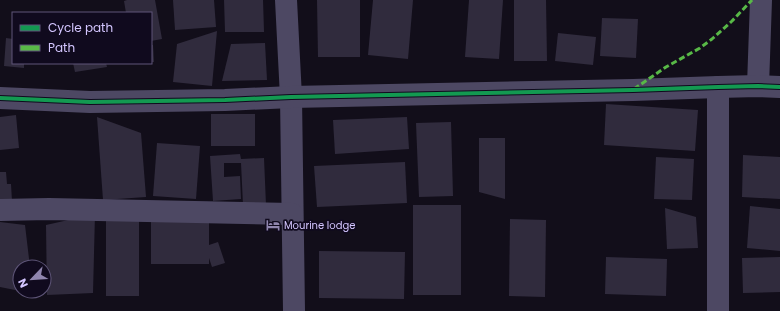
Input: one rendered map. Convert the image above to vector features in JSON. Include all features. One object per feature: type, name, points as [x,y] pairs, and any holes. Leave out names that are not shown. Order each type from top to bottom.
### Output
[{"type":"street","points":[[286,0],[291,97],[294,311]]},
{"type":"street","points":[[758,86],[761,0]]},
{"type":"street","points":[[0,98],[90,102],[225,100],[291,97],[758,86],[780,87]]},
{"type":"street","points":[[718,87],[718,311]]},
{"type":"street","points":[[0,210],[57,209],[292,214]]},
{"type":"building","points":[[155,0],[162,39],[152,41],[152,12],[126,12],[124,1]]},
{"type":"building","points":[[173,0],[214,0],[216,27],[175,30]]},
{"type":"building","points":[[224,0],[263,0],[264,32],[225,32]]},
{"type":"building","points":[[317,0],[360,0],[360,57],[318,57]]},
{"type":"building","points":[[373,0],[413,0],[408,59],[368,55]]},
{"type":"building","points":[[469,0],[503,0],[499,59],[465,57]]},
{"type":"building","points":[[514,0],[546,0],[547,61],[514,61]]},
{"type":"building","points":[[602,18],[638,19],[636,58],[600,56]]},
{"type":"building","points":[[217,31],[212,86],[173,82],[177,44]]},
{"type":"building","points":[[558,33],[596,37],[593,65],[555,61]]},
{"type":"building","points":[[6,38],[12,39],[12,64],[24,64],[24,68],[4,66]]},
{"type":"building","points":[[265,43],[267,80],[222,81],[231,44]]},
{"type":"building","points":[[152,45],[153,45],[154,62],[152,62]]},
{"type":"building","points":[[73,64],[106,64],[107,67],[75,72]]},
{"type":"building","points":[[606,104],[698,110],[695,151],[604,145]]},
{"type":"building","points":[[211,114],[255,114],[255,146],[211,146]]},
{"type":"building","points":[[16,115],[19,148],[0,150],[0,117]]},
{"type":"building","points":[[97,117],[141,133],[146,197],[103,200]]},
{"type":"building","points":[[407,117],[409,149],[335,154],[333,120]]},
{"type":"building","points":[[451,122],[453,196],[419,197],[416,123]]},
{"type":"building","points":[[479,138],[505,138],[505,199],[479,192]]},
{"type":"building","points":[[157,143],[200,146],[196,199],[153,196]]},
{"type":"building","points":[[240,154],[241,159],[264,158],[266,205],[243,205],[241,163],[224,163],[224,177],[240,176],[241,199],[213,201],[210,156]]},
{"type":"building","points":[[743,155],[780,157],[780,199],[742,197]]},
{"type":"building","points":[[656,157],[694,159],[692,200],[654,199]]},
{"type":"building","points":[[405,162],[407,203],[317,207],[314,166]]},
{"type":"building","points":[[0,172],[6,172],[7,184],[11,184],[12,201],[0,202]]},
{"type":"building","points":[[413,205],[461,205],[461,295],[413,295]]},
{"type":"building","points":[[750,206],[780,209],[780,251],[747,248]]},
{"type":"building","points":[[665,208],[696,217],[698,248],[667,249]]},
{"type":"building","points":[[95,214],[93,293],[52,295],[52,259],[46,259],[46,225]]},
{"type":"building","points":[[106,215],[139,215],[139,296],[106,296]]},
{"type":"building","points":[[151,217],[209,217],[209,245],[218,242],[225,263],[212,267],[209,258],[209,264],[151,264]]},
{"type":"building","points":[[510,219],[546,220],[545,297],[509,296]]},
{"type":"building","points":[[0,222],[25,225],[29,259],[12,259],[12,289],[0,287]]},
{"type":"building","points":[[319,251],[405,252],[404,299],[319,298]]},
{"type":"building","points":[[606,257],[667,259],[666,296],[605,294]]},
{"type":"building","points":[[780,257],[780,292],[743,293],[742,258]]},
{"type":"marked path","points":[[634,89],[666,67],[700,48],[712,39],[752,0]]},
{"type":"cycle path","points":[[0,98],[90,102],[225,100],[291,97],[758,86],[780,87]]},
{"type":"place","name":"Mourine lodge","points":[[273,225]]}]
